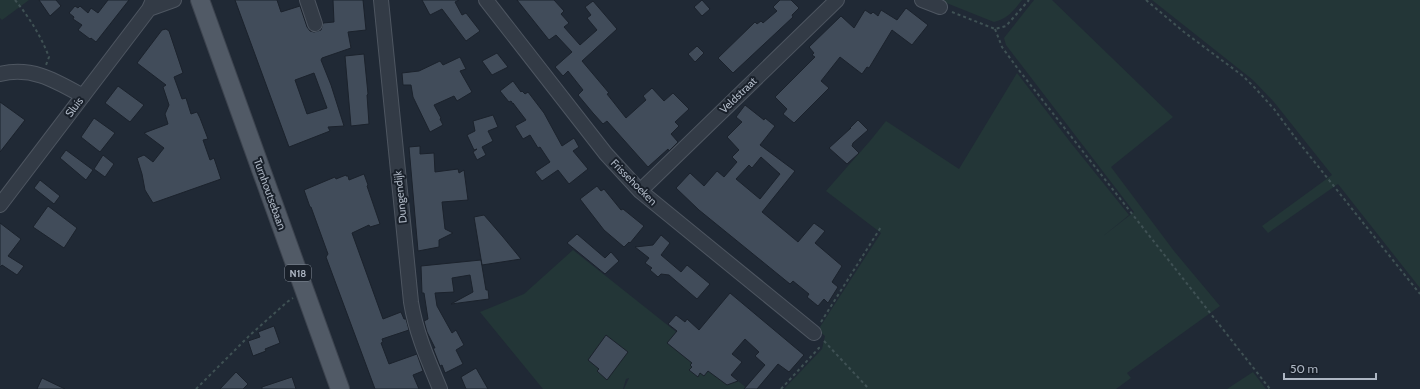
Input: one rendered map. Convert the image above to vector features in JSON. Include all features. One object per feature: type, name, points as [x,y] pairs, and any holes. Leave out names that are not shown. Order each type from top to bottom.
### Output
[{"type":"main road","name":"Turnhoutsebaan","points":[[200,0],[340,389]]},
{"type":"street","name":"Sluis","points":[[0,205],[151,5],[174,0]]},
{"type":"street","points":[[307,0],[315,24]]},
{"type":"street","name":"Dungendijk","points":[[381,0],[414,323],[440,389]]},
{"type":"street","name":"Frissehoeken","points":[[486,0],[606,154],[640,191],[814,333]]},
{"type":"street","name":"Veldstraat","points":[[640,191],[837,0]]},
{"type":"street","points":[[922,0],[940,7]]},
{"type":"street","points":[[0,74],[26,72],[43,76],[83,96]]},
{"type":"path","points":[[15,0],[43,41],[49,57],[43,76]]},
{"type":"path","points":[[940,7],[995,29],[1006,26],[1029,0]]},
{"type":"path","points":[[1146,0],[1184,32],[1243,76],[1256,89],[1274,109],[1420,294]]},
{"type":"path","points":[[995,29],[1002,47],[1018,69],[1270,389]]},
{"type":"path","points":[[814,333],[881,227]]},
{"type":"path","points":[[196,389],[261,325],[287,302],[305,291]]},
{"type":"path","points":[[781,389],[819,348],[814,333]]},
{"type":"path","points":[[814,333],[818,335],[869,389]]},
{"type":"shaded area","points":[[0,0],[29,0],[2,20],[0,18]]},
{"type":"shaded area","points":[[939,0],[1022,0],[1007,16],[994,22]]},
{"type":"shaded area","points":[[1034,0],[1052,0],[1173,117],[1111,167],[1174,251],[1220,306],[1127,373],[1131,378],[1116,389],[784,389],[822,349],[825,336],[818,330],[881,233],[826,191],[886,121],[959,169],[1017,73],[1129,215],[1102,237],[1134,212],[1006,45],[1004,38]]},
{"type":"shaded area","points":[[1152,0],[1420,0],[1420,288],[1338,184],[1268,233],[1262,226],[1332,175],[1274,102],[1253,80]]},
{"type":"shaded area","points":[[573,250],[748,389],[624,389],[629,378],[626,379],[623,389],[543,389],[480,312],[524,294]]},
{"type":"shaded area","points":[[1253,372],[1266,389],[1227,389]]},
{"type":"building","points":[[39,0],[56,0],[61,6],[50,16]]},
{"type":"building","points":[[108,0],[129,0],[96,42],[78,30],[82,25],[73,19],[74,17],[69,13],[75,6],[78,8],[80,6],[88,13],[91,8],[98,13]]},
{"type":"building","points":[[235,0],[277,0],[281,12],[300,6],[307,27],[310,31],[314,32],[321,30],[323,23],[334,22],[333,0],[363,0],[366,30],[348,32],[351,48],[322,58],[321,60],[331,85],[344,126],[328,127],[330,131],[289,147]],"holes":[[[314,73],[327,108],[307,114],[295,80]]]},
{"type":"building","points":[[422,0],[459,0],[455,2],[462,15],[466,13],[480,31],[466,41],[442,9],[430,15]]},
{"type":"building","points":[[517,0],[554,0],[564,11],[561,14],[569,23],[564,27],[580,45],[597,30],[587,18],[591,15],[585,7],[593,1],[617,29],[582,61],[609,93],[607,94],[626,118],[646,100],[643,96],[652,88],[664,101],[673,93],[689,109],[675,122],[679,126],[671,134],[678,142],[648,167],[607,121],[603,124],[578,95],[583,90],[568,71],[563,76],[555,67],[572,52],[556,35],[549,40]]},
{"type":"building","points":[[702,0],[710,9],[702,16],[694,7]]},
{"type":"building","points":[[780,0],[791,0],[799,8],[792,15],[793,17],[733,73],[718,58],[755,22],[757,24],[761,21],[763,23],[777,11],[773,7]]},
{"type":"building","points":[[906,8],[928,25],[912,45],[892,30],[869,68],[867,67],[862,74],[840,57],[821,81],[829,88],[794,123],[783,114],[787,109],[775,97],[815,57],[812,55],[814,53],[809,47],[841,16],[854,28],[865,10],[871,14],[873,12],[878,16],[881,10],[897,20]]},
{"type":"building","points":[[166,29],[169,31],[183,73],[174,77],[182,99],[186,98],[191,114],[197,112],[200,118],[208,139],[203,140],[210,160],[214,158],[221,179],[153,203],[145,190],[137,158],[144,155],[153,162],[164,148],[144,133],[168,124],[165,114],[169,105],[163,87],[166,85],[137,63],[162,30]]},
{"type":"building","points":[[697,46],[704,53],[695,62],[688,54]]},
{"type":"building","points":[[497,53],[508,67],[492,75],[482,61]]},
{"type":"building","points":[[364,54],[369,124],[351,126],[345,56]]},
{"type":"building","points":[[460,57],[466,69],[460,71],[472,92],[457,101],[454,96],[434,105],[443,125],[430,132],[413,97],[411,85],[403,85],[402,73],[419,71],[440,61],[443,65]]},
{"type":"building","points":[[513,81],[521,92],[522,91],[525,94],[528,92],[544,113],[562,146],[574,138],[579,147],[573,151],[588,169],[569,184],[558,170],[542,181],[535,172],[550,162],[540,147],[538,148],[530,135],[523,139],[515,126],[526,120],[513,103],[511,101],[509,102],[500,91]]},
{"type":"building","points":[[118,86],[144,105],[130,122],[105,103]]},
{"type":"building","points":[[0,102],[25,120],[0,152]]},
{"type":"building","points":[[745,105],[764,120],[765,118],[775,126],[760,145],[795,171],[762,212],[798,242],[814,223],[825,231],[815,243],[842,266],[832,282],[838,287],[828,303],[824,299],[818,306],[807,297],[809,294],[793,281],[790,284],[699,210],[676,188],[690,173],[704,186],[717,171],[724,177],[737,162],[732,157],[739,150],[727,137],[742,122],[736,117]],"holes":[[[761,157],[780,174],[760,199],[736,179],[749,165],[752,168]]]},
{"type":"building","points":[[493,115],[498,127],[488,131],[493,141],[482,147],[486,155],[477,160],[473,152],[477,149],[474,150],[467,135],[475,131],[473,121]]},
{"type":"building","points":[[94,118],[115,133],[100,152],[81,137]]},
{"type":"building","points":[[858,120],[868,130],[853,143],[852,146],[859,153],[847,164],[829,148]]},
{"type":"building","points":[[420,146],[420,154],[434,153],[435,172],[458,169],[459,173],[464,170],[468,200],[442,202],[445,229],[453,233],[439,240],[439,247],[418,251],[409,147]]},
{"type":"building","points":[[66,150],[93,170],[86,180],[60,158]]},
{"type":"building","points":[[103,155],[114,164],[105,177],[94,169]]},
{"type":"building","points":[[364,174],[380,224],[370,227],[369,225],[352,233],[383,319],[401,312],[404,319],[406,319],[409,330],[382,339],[383,342],[381,343],[389,364],[417,354],[423,371],[413,375],[419,389],[375,389],[326,257],[328,254],[304,190],[335,177],[336,179],[346,175],[348,176],[349,180]]},
{"type":"building","points":[[40,180],[60,196],[54,204],[34,188]]},
{"type":"building","points":[[597,186],[601,191],[604,189],[621,210],[623,209],[644,226],[630,243],[629,242],[624,247],[604,230],[580,199]]},
{"type":"building","points":[[48,206],[77,228],[64,248],[33,227]]},
{"type":"building","points":[[484,215],[521,259],[482,265],[474,217]]},
{"type":"building","points":[[0,223],[21,239],[8,256],[24,266],[17,275],[2,265],[0,267]]},
{"type":"building","points":[[577,234],[605,258],[611,252],[619,261],[605,274],[567,243]]},
{"type":"building","points":[[661,235],[670,243],[661,255],[681,272],[687,265],[710,284],[697,299],[669,275],[661,274],[658,277],[650,270],[652,268],[645,263],[649,258],[635,247],[653,245]]},
{"type":"building","points":[[481,260],[489,299],[451,304],[473,292],[470,275],[452,278],[454,292],[435,293],[437,306],[452,333],[456,330],[464,345],[456,350],[463,364],[445,373],[442,365],[440,366],[433,348],[435,348],[427,332],[424,321],[428,319],[424,293],[422,293],[421,266]]},
{"type":"building","points":[[730,293],[804,355],[789,372],[778,364],[757,389],[744,389],[765,365],[755,356],[759,352],[745,339],[732,354],[742,362],[731,375],[738,381],[727,385],[708,371],[704,376],[700,373],[698,377],[689,370],[692,367],[690,365],[692,363],[667,343],[677,331],[668,324],[676,315],[685,322],[687,319],[699,330]]},
{"type":"building","points":[[274,326],[280,343],[253,356],[248,341],[260,337],[258,332]]},
{"type":"building","points":[[606,335],[628,352],[607,380],[597,371],[599,369],[588,360]]},
{"type":"building","points":[[476,368],[488,389],[466,389],[461,377]]},
{"type":"building","points":[[236,372],[248,384],[243,389],[220,389]]},
{"type":"building","points":[[292,377],[296,389],[262,389],[262,387]]},
{"type":"building","points":[[42,378],[65,389],[37,389]]}]
